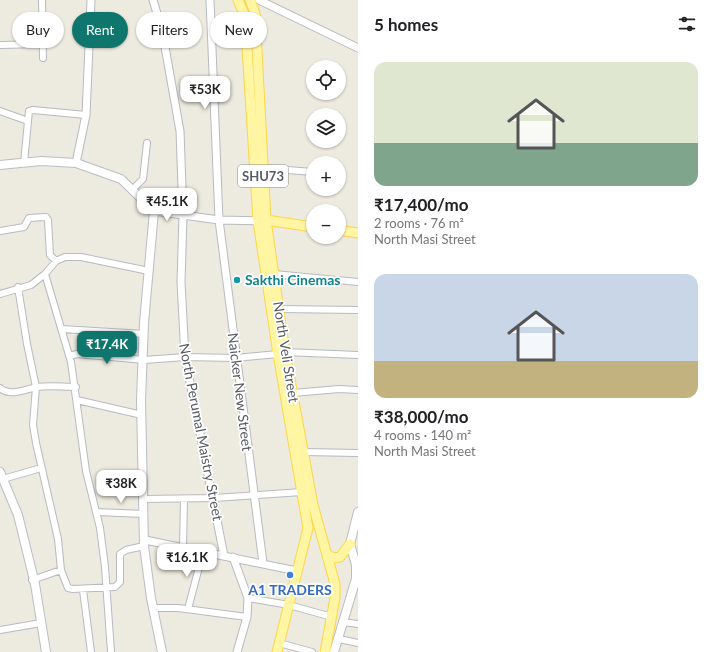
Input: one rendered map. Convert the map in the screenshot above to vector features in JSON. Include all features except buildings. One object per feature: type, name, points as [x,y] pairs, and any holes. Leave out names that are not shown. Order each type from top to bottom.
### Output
[{"type":"main road","name":"SHU73","points":[[238,0],[243,12]]},
{"type":"main road","points":[[246,12],[250,0]]},
{"type":"main road","name":"North Veli Street","points":[[250,0],[255,13],[262,168],[262,221],[274,274],[279,309],[282,353],[293,394],[313,505],[335,584],[332,616],[325,652]]},
{"type":"main road","name":"North Veli Street","points":[[248,48],[262,221],[308,528]]},
{"type":"main road","points":[[0,165],[41,161],[76,163],[121,180],[154,210],[144,334],[142,415],[144,543],[153,608],[162,652]]},
{"type":"main road","points":[[262,221],[306,226]]},
{"type":"main road","points":[[346,231],[358,233]]},
{"type":"main road","points":[[2,476],[18,515],[46,652]]},
{"type":"main road","points":[[327,554],[333,558],[340,557],[350,544],[358,512]]},
{"type":"main road","points":[[278,648],[308,528],[315,527],[320,530]]},
{"type":"main road","points":[[334,652],[358,571],[350,544]]},
{"type":"street","points":[[42,0],[42,12]]},
{"type":"street","points":[[76,163],[86,115],[91,0]]},
{"type":"street","name":"North Perumal Maistry Street","points":[[153,0],[162,30],[180,131],[183,216],[181,282],[185,357],[214,498],[224,556]]},
{"type":"street","name":"Naicker New Street","points":[[210,0],[219,220],[263,563]]},
{"type":"street","points":[[259,0],[358,48]]},
{"type":"street","points":[[0,45],[12,45]]},
{"type":"street","points":[[43,48],[43,58]]},
{"type":"street","points":[[24,162],[30,111],[33,110],[86,115]]},
{"type":"street","points":[[0,111],[28,121]]},
{"type":"street","points":[[132,190],[143,179],[147,143]]},
{"type":"street","points":[[262,168],[306,171]]},
{"type":"street","points":[[154,210],[183,216],[219,220],[262,221]]},
{"type":"street","points":[[0,231],[24,226],[29,218],[46,217],[48,220],[50,255],[56,261]]},
{"type":"street","points":[[0,294],[31,285],[45,274],[56,261],[65,257],[81,257],[149,271]]},
{"type":"street","points":[[45,274],[62,329],[76,388],[86,471],[97,512],[104,550],[111,652]]},
{"type":"street","points":[[274,274],[358,282]]},
{"type":"street","points":[[18,288],[36,387],[33,425],[58,539],[61,570],[68,588],[83,590],[115,587],[119,584],[119,561],[122,552],[144,543],[233,557],[297,571]]},
{"type":"street","points":[[279,309],[358,310]]},
{"type":"street","points":[[62,329],[144,334]]},
{"type":"street","points":[[69,356],[77,354],[144,360],[185,357],[236,358],[282,353],[358,355]]},
{"type":"street","points":[[0,388],[4,391],[12,392],[36,387],[76,388]]},
{"type":"street","points":[[293,394],[340,389],[358,390]]},
{"type":"street","points":[[77,400],[142,415]]},
{"type":"street","points":[[304,452],[358,453]]},
{"type":"street","points":[[2,476],[42,468]]},
{"type":"street","points":[[144,499],[214,498],[302,492]]},
{"type":"street","points":[[182,548],[184,499]]},
{"type":"street","points":[[97,512],[144,514]]},
{"type":"street","points":[[188,609],[203,552]]},
{"type":"street","points":[[233,557],[248,598],[247,617],[237,652]]},
{"type":"street","points":[[32,580],[61,570]]},
{"type":"street","points":[[83,590],[92,652]]},
{"type":"street","points":[[248,598],[288,605],[332,616]]},
{"type":"street","points":[[153,608],[188,609],[247,617]]},
{"type":"street","points":[[342,622],[358,624]]},
{"type":"street","points":[[0,630],[41,623]]},
{"type":"street","points":[[339,639],[358,643]]},
{"type":"street","points":[[278,648],[312,652]]},
{"type":"place","name":"Sakthi Cinemas","points":[[237,280]]},
{"type":"place","name":"A1 TRADERS","points":[[290,575]]}]
